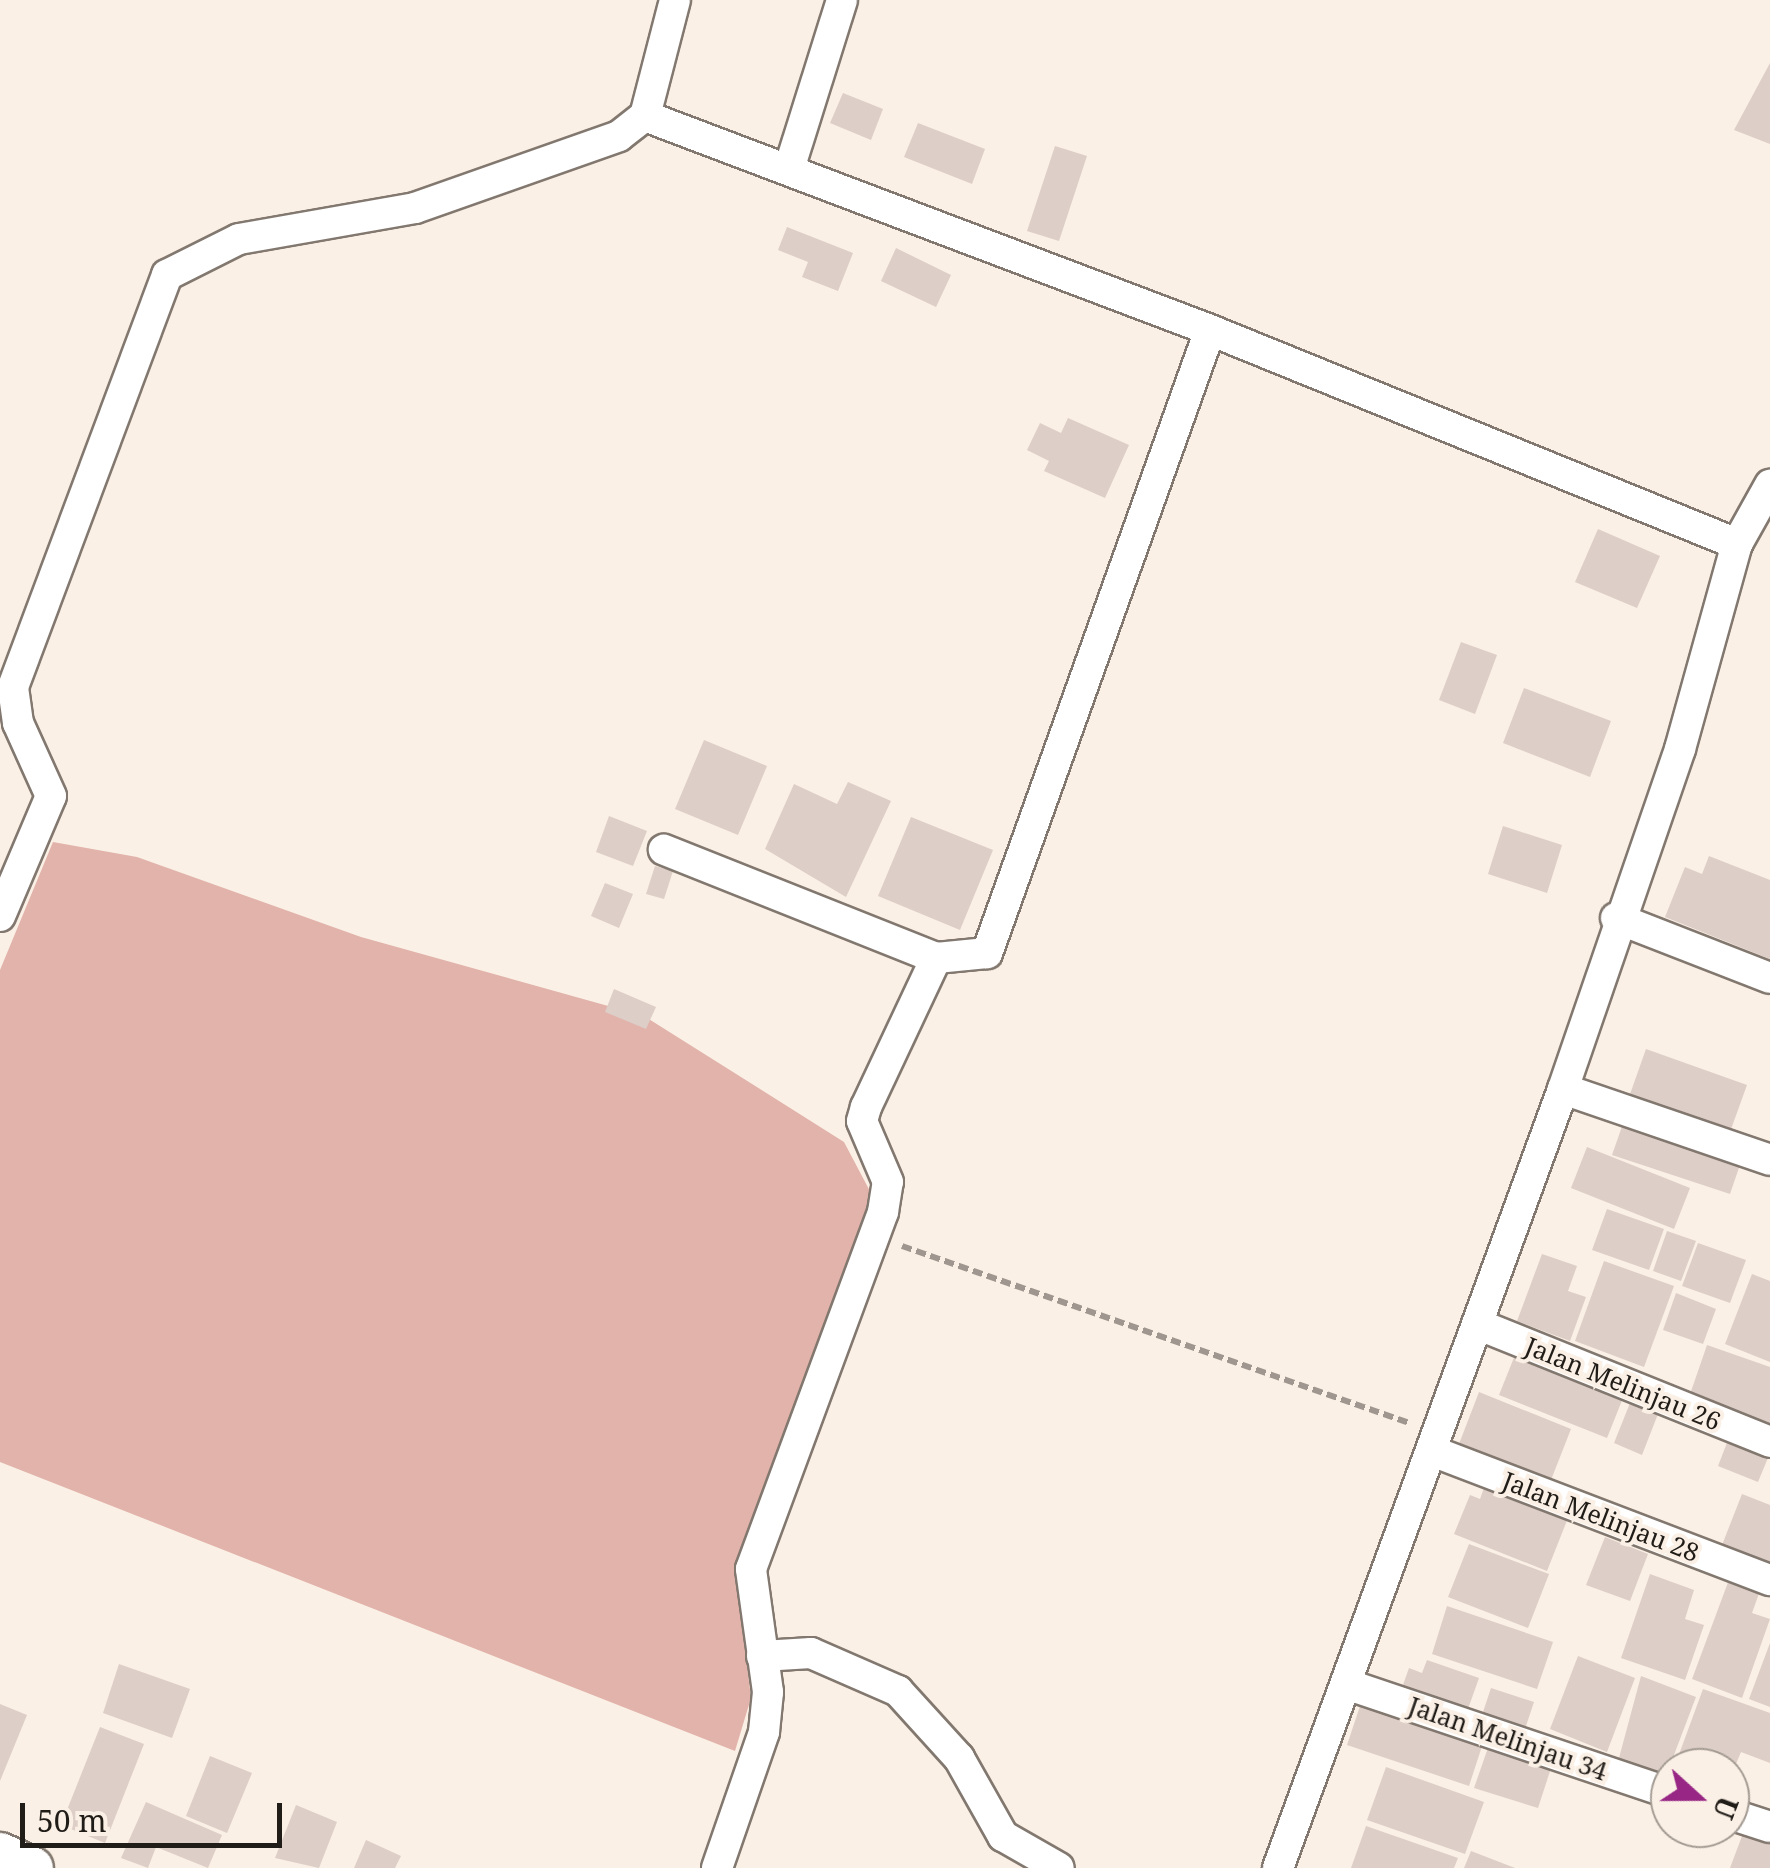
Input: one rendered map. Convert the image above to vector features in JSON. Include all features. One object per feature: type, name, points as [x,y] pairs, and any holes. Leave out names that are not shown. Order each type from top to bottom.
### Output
[{"type":"street","points":[[645,116],[675,0]]},
{"type":"street","points":[[790,166],[842,0]]},
{"type":"street","points":[[0,916],[51,796],[18,723],[13,687],[167,276],[239,238],[415,208],[553,165],[645,116],[790,166],[1210,330],[1737,544]]},
{"type":"street","points":[[664,850],[936,958],[979,960],[995,939],[1210,330]]},
{"type":"street","points":[[1278,1868],[1562,1089],[1616,918],[1680,749],[1737,544],[1770,485]]},
{"type":"street","points":[[1616,918],[1770,978]]},
{"type":"street","points":[[717,1868],[764,1732],[762,1656],[750,1569],[875,1236],[888,1182],[862,1121],[936,958]]},
{"type":"street","points":[[1562,1089],[1770,1160]]},
{"type":"street","name":"Jalan Melinjau 26","points":[[1477,1324],[1770,1442]]},
{"type":"street","name":"Jalan Melinjau 28","points":[[1435,1442],[1770,1580]]},
{"type":"street","points":[[762,1656],[810,1653],[898,1691],[959,1758],[1003,1836],[1059,1868]]},
{"type":"street","name":"Jalan Melinjau 34","points":[[1346,1684],[1650,1786]]},
{"type":"street","points":[[0,1854],[32,1868]]},
{"type":"path","points":[[875,1236],[1435,1442]]},
{"type":"shaded area","points":[[53,842],[137,857],[361,937],[644,1016],[844,1142],[872,1195],[738,1590],[751,1698],[735,1751],[0,1462],[0,970]]},
{"type":"building","points":[[1770,63],[1770,144],[1734,130]]},
{"type":"building","points":[[843,93],[883,109],[871,140],[830,123]]},
{"type":"building","points":[[918,123],[985,149],[972,184],[904,157]]},
{"type":"building","points":[[1055,146],[1087,156],[1059,241],[1027,231]]},
{"type":"building","points":[[787,227],[853,253],[838,291],[802,277],[808,262],[778,250]]},
{"type":"building","points":[[896,248],[951,275],[936,307],[881,281]]},
{"type":"building","points":[[1068,418],[1129,445],[1105,498],[1044,471],[1049,461],[1027,450],[1040,423],[1061,433]]},
{"type":"building","points":[[1598,529],[1660,556],[1637,608],[1575,582]]},
{"type":"building","points":[[1461,642],[1497,655],[1475,714],[1439,700]]},
{"type":"building","points":[[1524,688],[1611,721],[1590,777],[1503,743]]},
{"type":"building","points":[[704,740],[767,766],[738,835],[675,809]]},
{"type":"building","points":[[848,782],[891,801],[846,897],[765,849],[794,784],[837,804]]},
{"type":"building","points":[[609,816],[647,831],[633,866],[596,852]]},
{"type":"building","points":[[911,817],[993,850],[960,930],[878,896]]},
{"type":"building","points":[[1503,826],[1562,845],[1547,893],[1488,874]]},
{"type":"building","points":[[1709,856],[1770,880],[1770,959],[1665,917],[1685,867],[1702,874]]},
{"type":"building","points":[[655,866],[673,871],[664,899],[646,894]]},
{"type":"building","points":[[605,883],[633,894],[619,928],[591,916]]},
{"type":"building","points":[[614,989],[656,1007],[646,1029],[605,1012]]},
{"type":"building","points":[[1646,1049],[1747,1085],[1730,1132],[1629,1097]]},
{"type":"building","points":[[1626,1115],[1744,1153],[1730,1194],[1612,1155]]},
{"type":"building","points":[[1587,1147],[1690,1188],[1674,1229],[1571,1188]]},
{"type":"building","points":[[1607,1209],[1664,1229],[1649,1270],[1592,1250]]},
{"type":"building","points":[[1667,1231],[1696,1241],[1681,1281],[1653,1271]]},
{"type":"building","points":[[1698,1243],[1746,1260],[1730,1303],[1682,1286]]},
{"type":"building","points":[[1542,1254],[1577,1266],[1568,1291],[1586,1297],[1570,1341],[1517,1321]]},
{"type":"building","points":[[1604,1261],[1674,1286],[1644,1367],[1575,1341]]},
{"type":"building","points":[[1752,1274],[1770,1281],[1770,1362],[1725,1344]]},
{"type":"building","points":[[1676,1293],[1716,1309],[1703,1344],[1663,1330]]},
{"type":"building","points":[[1707,1345],[1770,1367],[1770,1433],[1687,1403]]},
{"type":"building","points":[[1515,1355],[1623,1398],[1607,1438],[1499,1395]]},
{"type":"building","points":[[1479,1392],[1571,1429],[1551,1480],[1459,1444]]},
{"type":"building","points":[[1630,1403],[1658,1414],[1642,1455],[1614,1443]]},
{"type":"building","points":[[1730,1435],[1770,1453],[1758,1482],[1718,1466]]},
{"type":"building","points":[[1485,1485],[1568,1518],[1547,1571],[1454,1534],[1470,1495],[1480,1499]]},
{"type":"building","points":[[1742,1494],[1770,1505],[1770,1563],[1722,1545]]},
{"type":"building","points":[[1605,1537],[1648,1554],[1630,1601],[1586,1585]]},
{"type":"building","points":[[1469,1544],[1549,1574],[1528,1628],[1448,1597]]},
{"type":"building","points":[[1650,1574],[1694,1590],[1685,1619],[1704,1625],[1685,1680],[1621,1658]]},
{"type":"building","points":[[1730,1577],[1761,1588],[1752,1613],[1770,1619],[1742,1698],[1692,1679]]},
{"type":"building","points":[[1447,1606],[1553,1642],[1537,1689],[1432,1654]]},
{"type":"building","points":[[1770,1643],[1770,1707],[1749,1699]]},
{"type":"building","points":[[1578,1656],[1635,1678],[1607,1752],[1550,1729]]},
{"type":"building","points":[[1427,1660],[1479,1678],[1463,1723],[1398,1699],[1409,1668],[1422,1673]]},
{"type":"building","points":[[119,1664],[190,1689],[172,1738],[103,1713]]},
{"type":"building","points":[[1641,1676],[1696,1697],[1677,1748],[1650,1748],[1650,1770],[1619,1758]]},
{"type":"building","points":[[1491,1688],[1534,1702],[1522,1738],[1479,1724]]},
{"type":"building","points":[[1703,1689],[1770,1713],[1770,1763],[1750,1755],[1750,1748],[1681,1748]]},
{"type":"building","points":[[1362,1700],[1484,1740],[1469,1786],[1347,1745]]},
{"type":"building","points":[[0,1704],[27,1715],[0,1781]]},
{"type":"building","points":[[100,1727],[144,1744],[105,1843],[61,1825]]},
{"type":"building","points":[[1490,1742],[1553,1762],[1538,1808],[1474,1788]]},
{"type":"building","points":[[210,1756],[252,1773],[227,1833],[186,1816]]},
{"type":"building","points":[[1386,1767],[1484,1802],[1465,1854],[1367,1820]]},
{"type":"building","points":[[146,1802],[222,1835],[208,1868],[156,1847],[148,1868],[121,1858]]},
{"type":"building","points":[[296,1805],[337,1822],[319,1868],[275,1858]]},
{"type":"building","points":[[1366,1826],[1458,1858],[1454,1868],[1351,1868]]},
{"type":"building","points":[[1750,1830],[1770,1838],[1770,1868],[1730,1868],[1738,1848],[1750,1848]]},
{"type":"building","points":[[366,1840],[401,1856],[395,1868],[354,1868]]},
{"type":"building","points":[[1471,1851],[1515,1868],[1464,1868]]}]
